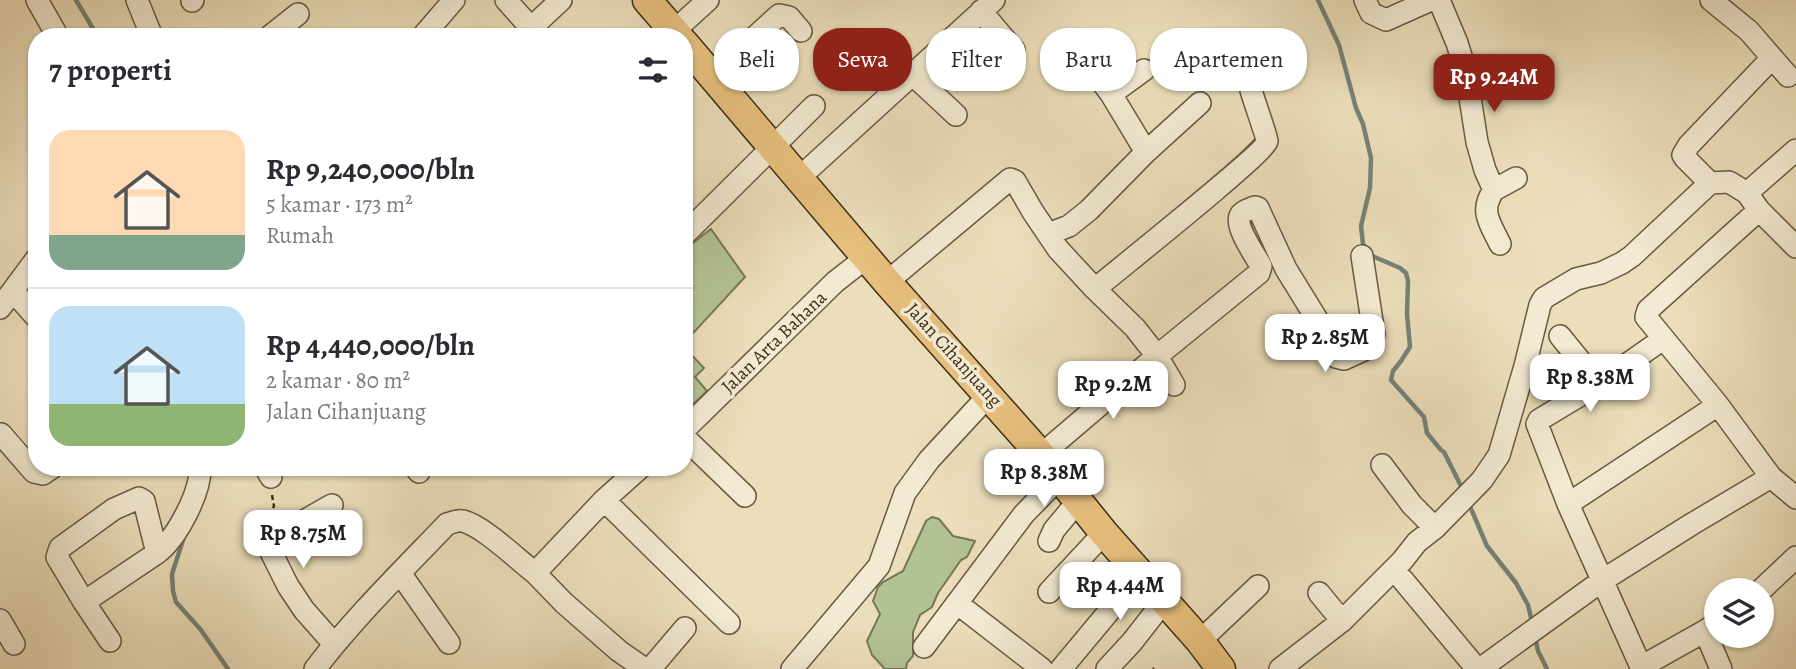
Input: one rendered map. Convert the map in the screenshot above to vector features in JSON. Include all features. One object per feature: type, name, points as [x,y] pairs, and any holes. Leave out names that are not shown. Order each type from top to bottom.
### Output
[{"type":"main road","name":"Jalan Cihanjuang","points":[[647,0],[671,28]]},
{"type":"main road","name":"Jalan Cihanjuang","points":[[693,54],[887,282],[1060,477],[1104,533],[1200,641],[1221,669]]},
{"type":"street","points":[[37,0],[53,28]]},
{"type":"street","points":[[137,0],[148,28]]},
{"type":"street","points":[[430,28],[453,0]]},
{"type":"street","points":[[506,0],[525,28]]},
{"type":"street","points":[[532,28],[561,0]]},
{"type":"street","points":[[686,28],[708,0]]},
{"type":"street","points":[[1365,0],[1371,13],[1386,20],[1431,0]]},
{"type":"street","points":[[1439,0],[1466,72],[1477,142],[1494,190]]},
{"type":"street","points":[[1711,0],[1749,31],[1788,76]]},
{"type":"street","points":[[956,114],[912,74],[988,6],[1001,28]]},
{"type":"street","points":[[281,28],[298,14]]},
{"type":"street","points":[[712,76],[779,15],[789,17],[801,31]]},
{"type":"street","points":[[1710,183],[1685,158],[1685,150],[1772,58]]},
{"type":"street","points":[[1111,94],[1144,70]]},
{"type":"street","points":[[799,178],[894,91]]},
{"type":"street","points":[[1109,91],[1146,152]]},
{"type":"street","points":[[1095,289],[1264,147],[1267,138],[1251,91]]},
{"type":"street","points":[[1048,234],[1069,226],[1089,210],[1146,152],[1200,103]]},
{"type":"street","points":[[693,225],[814,106]]},
{"type":"street","points":[[1796,150],[1753,202],[1648,310],[1646,317],[1718,405],[1771,477],[1796,498]]},
{"type":"street","points":[[1500,244],[1486,211],[1489,198],[1494,190],[1516,178]]},
{"type":"street","points":[[887,282],[1010,179],[1015,181],[1058,249],[1135,328],[1157,356],[1174,385]]},
{"type":"street","points":[[1280,669],[1342,621],[1482,480],[1499,455],[1544,298],[1576,279],[1608,271],[1622,263],[1710,183],[1729,182],[1753,202],[1796,247]]},
{"type":"street","points":[[1041,455],[1259,273],[1261,265],[1241,230],[1239,217],[1242,212],[1258,208],[1286,269],[1318,321],[1336,357],[1344,359],[1368,348],[1374,334],[1362,256]]},
{"type":"street","name":"Jalan Arta Bahana","points":[[693,421],[835,282],[867,257]]},
{"type":"street","points":[[28,269],[5,296],[28,312]]},
{"type":"street","points":[[1560,336],[1599,384]]},
{"type":"street","points":[[1663,339],[1599,384],[1539,420],[1537,424],[1568,504],[1641,668],[1704,631]]},
{"type":"street","points":[[792,669],[879,566],[905,494],[929,460],[989,395]]},
{"type":"street","points":[[1568,504],[1718,405]]},
{"type":"street","points":[[1,435],[28,465]]},
{"type":"street","points":[[693,446],[745,496]]},
{"type":"street","points":[[1382,465],[1412,505],[1435,528]]},
{"type":"street","points":[[84,602],[166,547],[196,493],[200,476]]},
{"type":"street","points":[[534,573],[604,500],[616,476]]},
{"type":"street","points":[[924,648],[1024,514],[1060,477]]},
{"type":"street","points":[[1402,579],[1479,669],[1603,580],[1771,477]]},
{"type":"street","points":[[110,641],[58,560],[60,548],[114,509],[139,498],[143,499],[157,553]]},
{"type":"street","points":[[604,500],[729,623]]},
{"type":"street","points":[[1049,541],[1054,530],[1078,501]]},
{"type":"street","points":[[332,505],[272,539],[270,544],[288,586],[304,610],[334,644]]},
{"type":"street","points":[[315,669],[334,644],[447,524],[460,520],[472,524],[490,537],[534,573],[619,651],[642,667],[656,667],[685,628]]},
{"type":"street","points":[[1049,592],[1104,533]]},
{"type":"street","points":[[1774,578],[1796,557]]},
{"type":"street","points":[[400,573],[449,643]]},
{"type":"street","points":[[1061,669],[1141,573]]},
{"type":"street","points":[[1200,641],[1258,586]]},
{"type":"street","points":[[1319,593],[1342,621]]},
{"type":"street","points":[[1107,669],[1164,601]]},
{"type":"street","points":[[958,604],[1042,669]]},
{"type":"street","points":[[0,620],[14,644]]},
{"type":"street","points":[[1716,648],[1721,669]]},
{"type":"path","points":[[270,476],[275,486],[272,488],[274,506],[271,513],[280,535]]},
{"type":"green space","points":[[711,229],[745,277],[693,333],[693,243]]},
{"type":"green space","points":[[693,356],[704,368],[695,377],[707,391],[693,404]]},
{"type":"green space","points":[[932,517],[939,519],[953,536],[975,541],[967,557],[961,560],[938,593],[932,607],[920,615],[913,632],[913,656],[906,669],[885,669],[872,655],[867,641],[880,614],[873,601],[883,582],[903,571],[926,521]]},
{"type":"waterway","points":[[76,0],[93,28]]},
{"type":"waterway","points":[[1318,0],[1339,45],[1371,158],[1370,188],[1361,226],[1363,244],[1370,255],[1400,268],[1406,273],[1408,281],[1410,347],[1393,371],[1391,380],[1424,417],[1427,433],[1444,452],[1463,490]]},
{"type":"waterway","points":[[1469,504],[1487,546],[1516,583],[1528,605],[1532,622]]},
{"type":"waterway","points":[[184,537],[172,574],[176,602],[201,630],[228,669]]},
{"type":"waterway","points":[[1535,637],[1538,651],[1547,669]]}]
